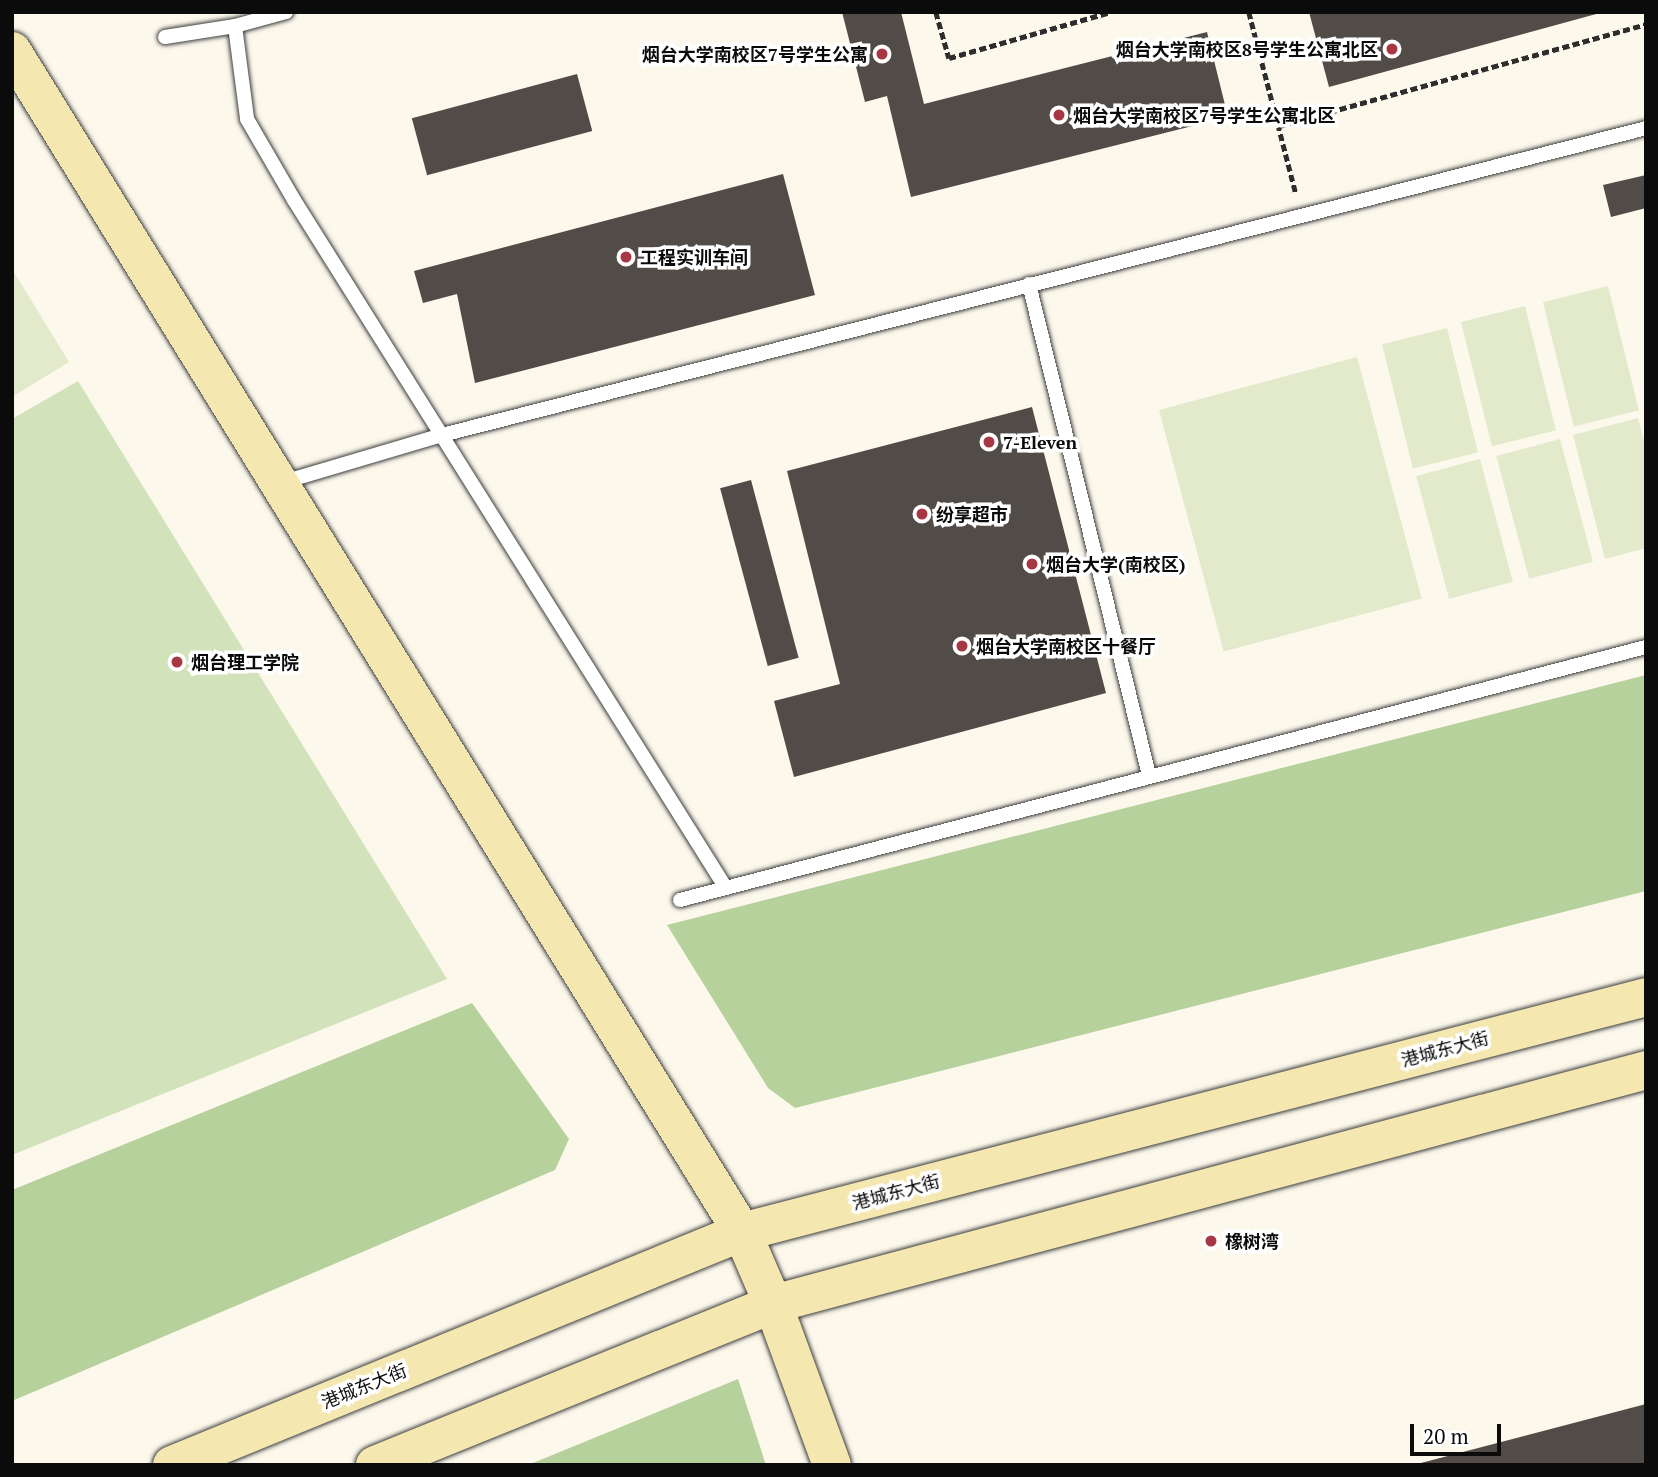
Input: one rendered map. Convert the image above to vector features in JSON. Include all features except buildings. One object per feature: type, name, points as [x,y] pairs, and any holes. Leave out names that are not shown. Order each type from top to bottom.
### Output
[{"type":"main road","points":[[12,51],[742,1232],[832,1465]]},
{"type":"main road","name":"港城东大街","points":[[172,1465],[742,1232],[1646,997]]},
{"type":"main road","points":[[375,1465],[772,1304],[1646,1070]]},
{"type":"lane","points":[[165,37],[235,26],[286,12]]},
{"type":"lane","points":[[235,26],[247,119],[726,887]]},
{"type":"lane","points":[[279,483],[442,435],[1646,128]]},
{"type":"lane","points":[[1030,284],[1149,775]]},
{"type":"lane","points":[[680,900],[1646,647]]},
{"type":"path","points":[[936,12],[949,58],[1110,12]]},
{"type":"path","points":[[1249,12],[1302,215]]},
{"type":"path","points":[[1279,126],[1646,24]]},
{"type":"green space","points":[[12,269],[69,362],[12,397]]},
{"type":"green space","points":[[1608,286],[1639,410],[1574,426],[1543,302]]},
{"type":"green space","points":[[1525,306],[1556,430],[1492,446],[1461,322]]},
{"type":"green space","points":[[1447,328],[1478,452],[1413,468],[1382,344]]},
{"type":"green space","points":[[1357,357],[1422,598],[1224,652],[1159,410]]},
{"type":"green space","points":[[78,381],[447,979],[12,1155],[12,419]]},
{"type":"green space","points":[[1638,418],[1646,448],[1646,548],[1605,559],[1573,435]]},
{"type":"green space","points":[[1560,439],[1593,562],[1529,579],[1496,456]]},
{"type":"green space","points":[[1480,459],[1513,582],[1449,599],[1416,476]]},
{"type":"green space","points":[[1646,675],[1646,891],[795,1108],[768,1088],[667,925]]},
{"type":"green space","points":[[472,1003],[569,1139],[555,1170],[12,1401],[12,1190]]},
{"type":"green space","points":[[738,1379],[766,1465],[528,1465]]},
{"type":"place","name":"烟台大学南校区8号学生公寓北区","points":[[1392,49]]},
{"type":"place","name":"烟台大学南校区7号学生公寓","points":[[882,54]]},
{"type":"place","name":"烟台大学南校区7号学生公寓北区","points":[[1059,115]]},
{"type":"place","name":"工程实训车间","points":[[626,257]]},
{"type":"place","name":"7-Eleven","points":[[989,442]]},
{"type":"place","name":"纷享超市","points":[[922,514]]},
{"type":"place","name":"烟台大学(南校区)","points":[[1032,564]]},
{"type":"place","name":"烟台大学南校区十餐厅","points":[[962,646]]},
{"type":"place","name":"烟台理工学院","points":[[177,662]]},
{"type":"place","name":"橡树湾","points":[[1211,1241]]}]
